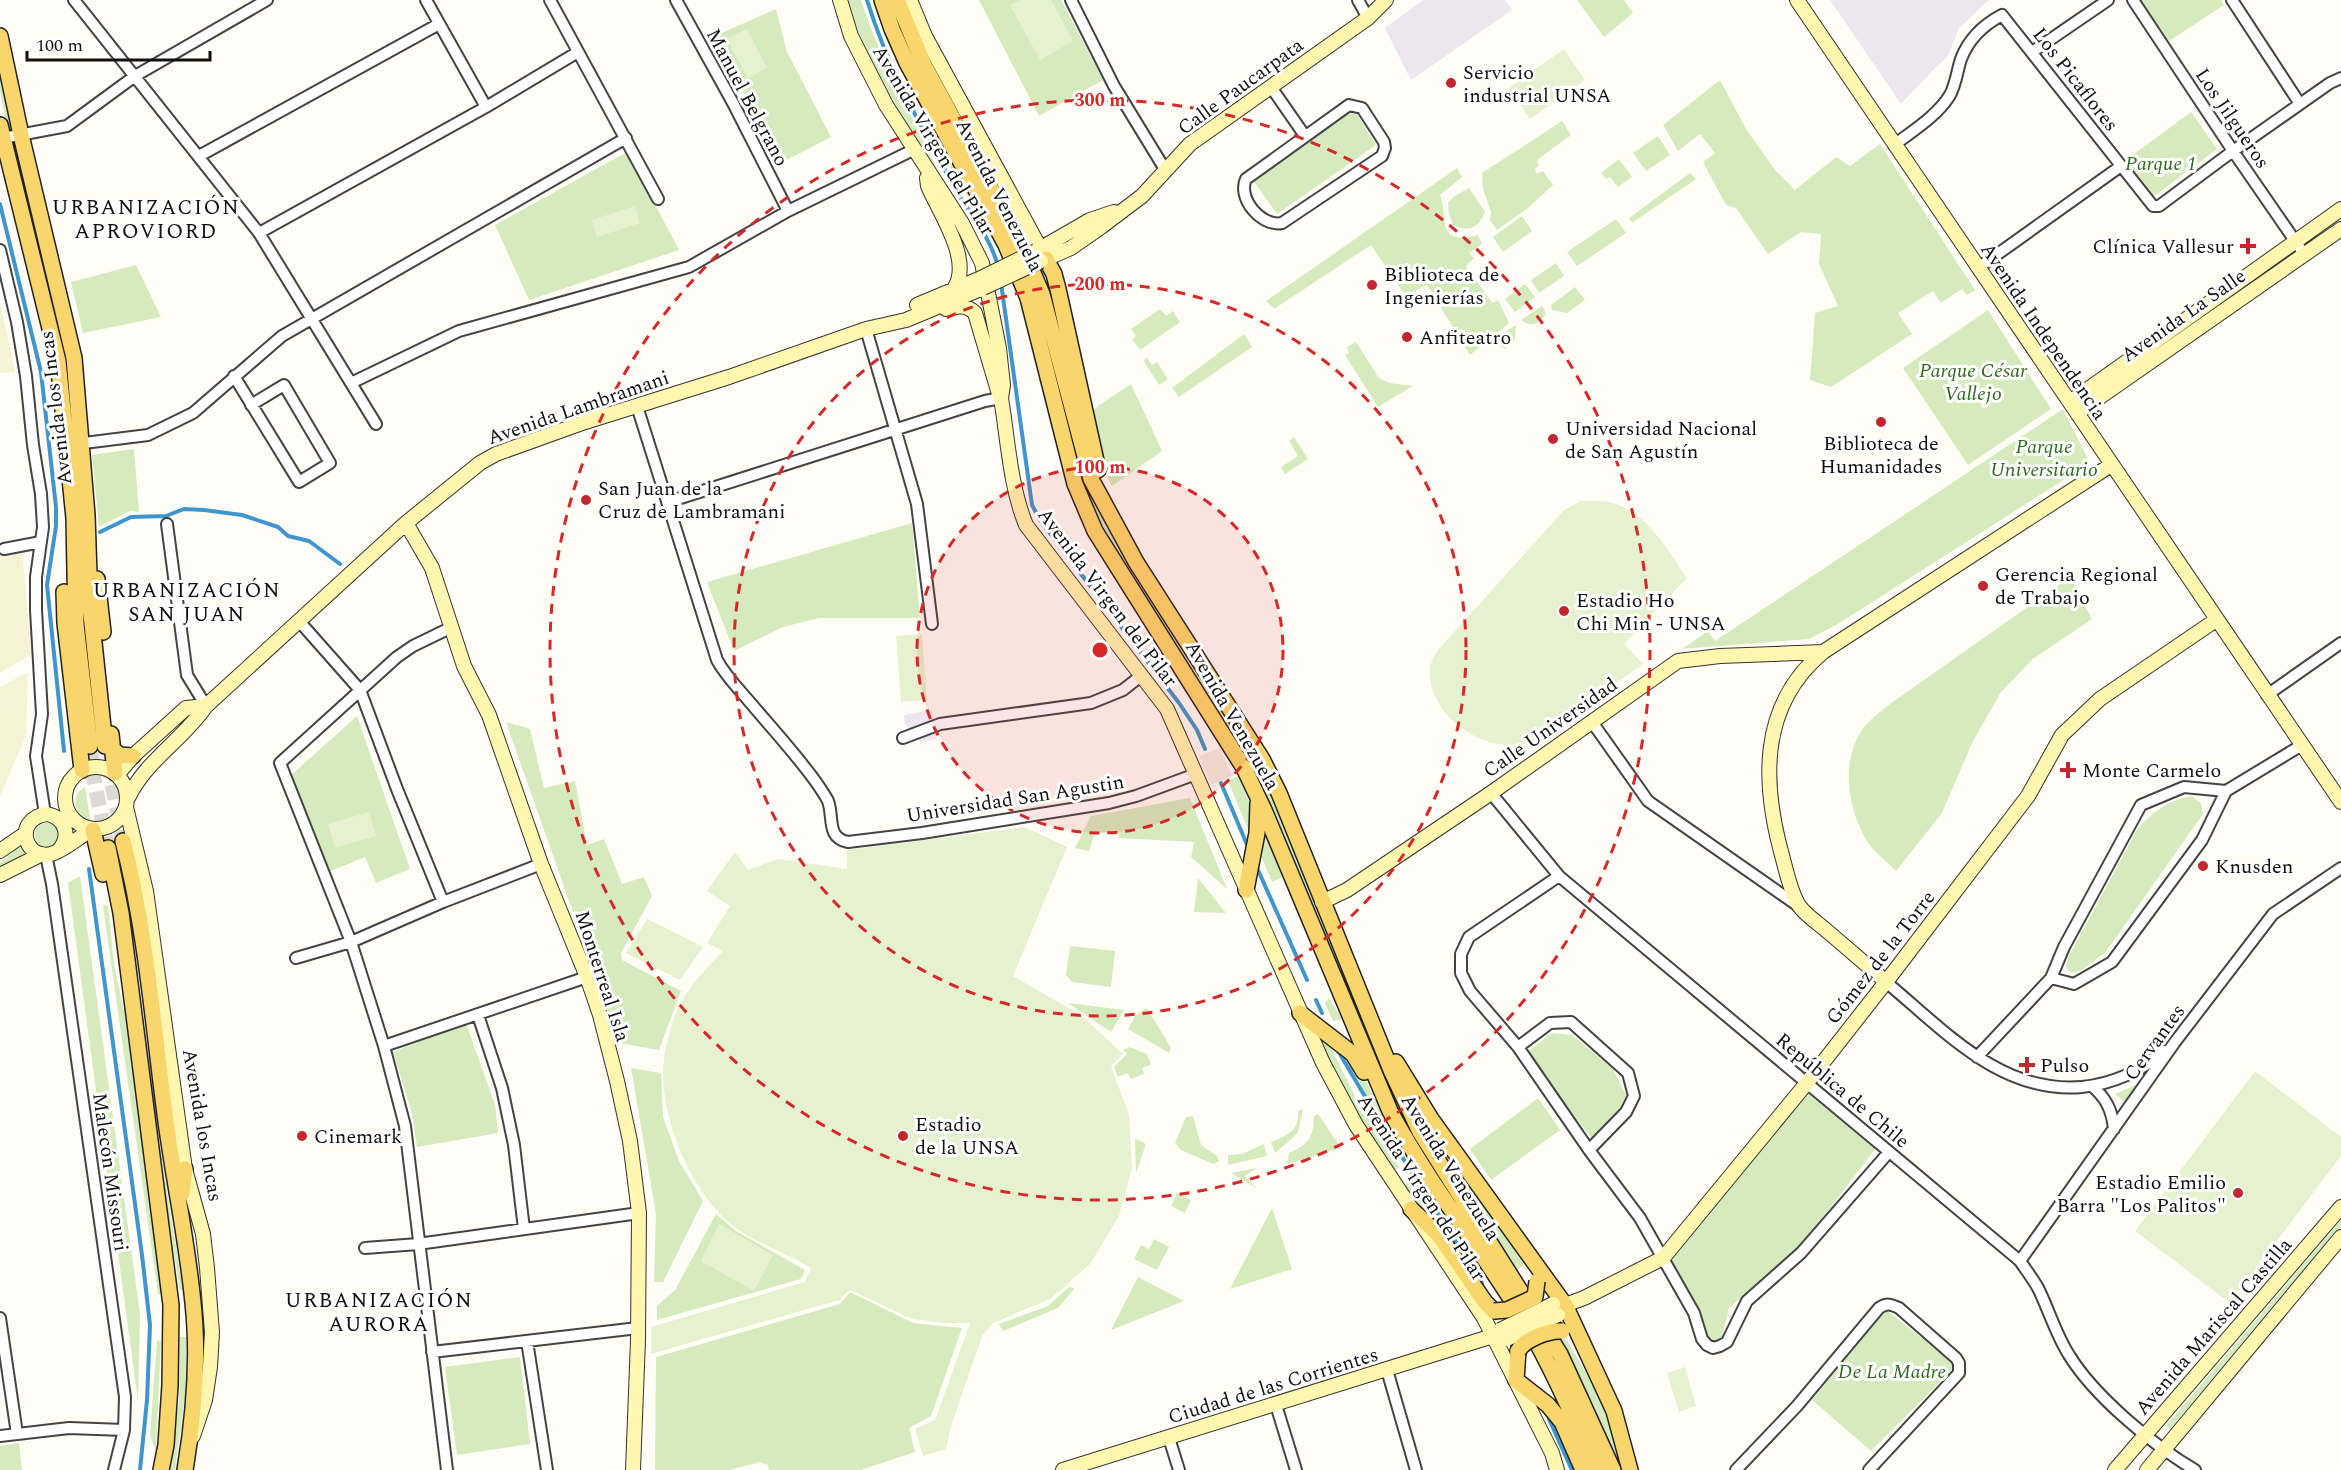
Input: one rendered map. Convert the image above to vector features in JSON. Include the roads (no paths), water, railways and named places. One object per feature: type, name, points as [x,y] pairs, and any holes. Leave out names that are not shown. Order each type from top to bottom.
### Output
[{"type":"main road","name":"Avenida Virgen del Pilar","points":[[840,0],[851,36],[886,105],[962,223],[982,263],[999,348],[1003,385],[1001,399],[1014,480],[1019,508],[1026,525],[1167,709],[1300,1013]]},
{"type":"main road","name":"Avenida Venezuela","points":[[882,0],[907,63],[1006,245],[1028,298],[1075,484],[1095,531],[1244,768],[1258,796],[1385,1101],[1407,1142],[1522,1318],[1548,1362],[1597,1470]]},
{"type":"main road","name":"Avenida Venezuela","points":[[897,0],[924,65],[1019,240],[1038,284],[1060,357],[1091,479],[1136,562],[1262,759],[1279,793],[1391,1070],[1420,1132],[1560,1354],[1613,1470]]},
{"type":"main road","name":"Avenida Venezuela","points":[[910,0],[925,36],[1041,255]]},
{"type":"main road","name":"Calle Paucarpata","points":[[981,283],[1041,255],[1071,248],[1142,196],[1190,144],[1368,18],[1386,0]]},
{"type":"main road","name":"Avenida Independencia","points":[[1797,0],[2341,802]]},
{"type":"main road","name":"Avenida los Incas","points":[[0,36],[74,358],[75,445],[81,516],[74,599],[103,747]]},
{"type":"main road","name":"Avenida los Incas","points":[[2,132],[39,278],[75,445]]},
{"type":"main road","points":[[925,167],[928,186],[960,258],[960,274],[954,289]]},
{"type":"main road","name":"Avenida La Salle","points":[[2074,408],[2146,356],[2294,240],[2341,208]]},
{"type":"main road","name":"Avenida La Salle","points":[[2146,356],[2341,229]]},
{"type":"main road","points":[[1041,255],[1053,274],[1060,301],[1097,460],[1102,500]]},
{"type":"main road","points":[[39,278],[55,274]]},
{"type":"main road","name":"Avenida Lambramani","points":[[127,802],[140,775],[195,723],[206,706],[406,523],[480,463],[496,454],[585,422],[866,329],[954,289],[981,283]]},
{"type":"main road","name":"Avenida Lambramani","points":[[866,329],[906,320],[981,283]]},
{"type":"main road","points":[[906,320],[956,306],[971,309],[979,323],[995,386],[1001,399]]},
{"type":"main road","points":[[1886,982],[1798,906],[1776,835],[1771,804],[1769,770],[1771,744],[1777,717],[1785,697],[1797,677],[1823,652],[2111,465]]},
{"type":"main road","points":[[0,875],[50,853],[92,830],[110,827],[123,815],[127,802],[126,789],[103,747],[99,587],[81,516]]},
{"type":"main road","points":[[81,516],[64,581],[64,602],[82,770]]},
{"type":"main road","name":"Monterreal Isla","points":[[406,523],[432,568],[464,666],[489,715],[541,864],[587,977],[600,1016],[628,1131],[639,1213],[633,1470]]},
{"type":"main road","name":"Gómez de la Torre","points":[[1559,1308],[1584,1298],[1663,1258],[1806,1084],[2028,796],[2062,735],[2100,699],[2216,620]]},
{"type":"main road","name":"Calle Universidad","points":[[1322,902],[1347,890],[1491,793],[1678,661],[1720,656],[1823,652]]},
{"type":"main road","name":"Avenida Lambramani","points":[[116,774],[186,708],[206,706]]},
{"type":"main road","points":[[103,747],[119,754],[133,756]]},
{"type":"main road","points":[[92,830],[83,827],[70,816],[65,800],[69,783],[82,770],[99,767],[116,774]]},
{"type":"main road","points":[[1246,890],[1257,832],[1258,796]]},
{"type":"main road","points":[[50,853],[32,849],[26,839],[28,825],[65,800]]},
{"type":"main road","name":"Avenida los Incas","points":[[127,802],[146,891],[185,1169],[203,1234],[212,1332],[210,1367],[205,1400],[188,1449]]},
{"type":"main road","points":[[43,815],[54,816],[64,825],[66,838],[50,853]]},
{"type":"main road","points":[[92,830],[112,909],[122,976],[138,1041]]},
{"type":"main road","points":[[0,851],[26,833]]},
{"type":"main road","name":"Avenida los Incas","points":[[123,841],[137,907],[171,1165],[180,1208],[195,1322],[193,1399],[185,1470]]},
{"type":"main road","points":[[108,848],[121,913],[172,1314],[166,1445],[161,1470]]},
{"type":"main road","points":[[1300,1013],[1353,1054],[1371,1087],[1385,1101]]},
{"type":"main road","name":"Avenida Vírgen del Pilar","points":[[1300,1013],[1346,1107],[1484,1318],[1504,1339],[1516,1380]]},
{"type":"main road","points":[[1382,1043],[1399,1066],[1431,1119],[1511,1228],[1559,1308],[1614,1411],[1630,1470]]},
{"type":"main road","points":[[180,1208],[185,1169]]},
{"type":"main road","name":"Avenida Mariscal Castilla","points":[[2115,1470],[2341,1208]]},
{"type":"main road","points":[[1411,1209],[1438,1234],[1485,1302],[1494,1311],[1507,1310],[1535,1297],[1537,1281],[1511,1228]]},
{"type":"main road","name":"Avenida Mariscal Castilla","points":[[2147,1470],[2338,1245]]},
{"type":"main road","name":"Ciudad de las Corrientes","points":[[1063,1470],[1387,1370],[1504,1339],[1559,1308]]},
{"type":"main road","points":[[1504,1339],[1524,1344],[1549,1332],[1562,1331],[1572,1338],[1614,1411]]},
{"type":"main road","points":[[1504,1339],[1516,1380],[1552,1453],[1557,1470]]},
{"type":"main road","points":[[1516,1380],[1548,1405],[1562,1422],[1583,1470]]},
{"type":"street","points":[[74,0],[259,233],[376,424]]},
{"type":"street","points":[[2,132],[21,135],[67,126],[135,76],[267,0]]},
{"type":"street","points":[[426,0],[486,107]]},
{"type":"street","points":[[550,0],[658,199]]},
{"type":"street","name":"Manuel Belgrano","points":[[676,0],[733,103],[788,211]]},
{"type":"street","points":[[1071,0],[1114,86],[1166,171]]},
{"type":"street","points":[[1358,0],[1368,18]]},
{"type":"street","points":[[2032,52],[2108,0]]},
{"type":"street","name":"Los Jilgueros","points":[[2133,0],[2304,254]]},
{"type":"street","points":[[2232,0],[2301,104]]},
{"type":"street","name":"Los Picaflores","points":[[1894,145],[1932,117],[1950,94],[1962,57],[1973,37],[1983,26],[2002,15],[2153,206],[2159,206],[2233,151]]},
{"type":"street","points":[[199,156],[439,24]]},
{"type":"street","points":[[259,233],[486,107],[578,52]]},
{"type":"street","points":[[2233,151],[2341,78]]},
{"type":"street","points":[[1271,87],[1305,136]]},
{"type":"street","points":[[1353,105],[1362,108],[1384,142],[1385,148],[1382,156],[1377,160],[1282,223],[1265,222],[1244,194],[1243,186],[1246,179],[1305,136],[1344,107],[1353,105]]},
{"type":"street","points":[[75,445],[148,435],[193,413],[234,375],[282,336],[312,321],[626,138]]},
{"type":"street","points":[[351,383],[459,331],[689,267],[788,211],[913,150]]},
{"type":"street","points":[[1978,268],[2121,166]]},
{"type":"street","points":[[0,250],[15,312],[26,376],[41,494],[43,527],[36,577],[36,610],[42,714],[36,756],[43,815]]},
{"type":"street","points":[[866,329],[919,515],[932,624]]},
{"type":"street","points":[[234,375],[251,405],[299,482],[330,463],[284,385],[251,405]]},
{"type":"street","points":[[637,406],[668,502],[984,401],[1001,399]]},
{"type":"street","name":"Universidad San Agustin","points":[[668,502],[717,660],[800,760],[824,794],[830,810],[831,829],[837,838],[848,843],[1099,805],[1136,796],[1196,774]]},
{"type":"street","points":[[166,525],[187,675],[192,687],[206,706]]},
{"type":"street","points":[[4,549],[41,542]]},
{"type":"street","points":[[299,621],[360,690],[442,902]]},
{"type":"street","points":[[447,1470],[405,1126],[384,1046],[351,942],[280,763],[397,657],[413,646],[450,628]]},
{"type":"street","points":[[2267,694],[2341,643]]},
{"type":"street","points":[[903,738],[940,724],[1091,703],[1123,690],[1142,675]]},
{"type":"street","points":[[1592,722],[1648,801],[1798,906]]},
{"type":"street","points":[[2051,978],[2074,984],[2112,962],[2202,840],[2226,791],[2302,745]]},
{"type":"street","points":[[1977,1057],[2051,978],[2064,946],[2140,805],[2184,787],[2226,791]]},
{"type":"street","name":"República de Chile","points":[[1491,793],[1559,876],[2020,1261],[2037,1286],[2069,1355],[2100,1394],[2164,1449],[2195,1470]]},
{"type":"street","name":"Malecón Missouri","points":[[50,853],[51,878],[125,1397],[124,1430],[114,1470]]},
{"type":"street","points":[[296,958],[351,942],[442,902],[541,864]]},
{"type":"street","name":"Cervantes","points":[[2020,1261],[2175,1042],[2273,914],[2341,868]]},
{"type":"street","points":[[1559,876],[1470,937],[1461,954],[1461,972],[1470,991],[1518,1047],[1589,1150],[1640,1218],[1694,1313],[1702,1339],[1707,1345],[1720,1346],[1727,1342],[1747,1301],[1801,1253],[1889,1152]]},
{"type":"street","points":[[384,1046],[587,977]]},
{"type":"street","points":[[1886,982],[1977,1057],[2003,1073],[2031,1084],[2052,1087],[2092,1086],[2145,1066],[2175,1042]]},
{"type":"street","points":[[478,1015],[502,1088],[514,1145],[524,1229]]},
{"type":"street","points":[[1518,1047],[1550,1023],[1571,1022],[1628,1073],[1634,1096],[1626,1112],[1589,1150]]},
{"type":"street","points":[[2092,1086],[2109,1105],[2114,1129]]},
{"type":"street","points":[[365,1248],[418,1244],[639,1213]]},
{"type":"street","points":[[1736,1470],[1797,1406],[1879,1308],[1885,1304],[1891,1304],[1956,1358],[1959,1373],[1869,1470]]},
{"type":"street","points":[[0,1318],[17,1434]]},
{"type":"street","points":[[432,1352],[638,1328]]},
{"type":"street","points":[[527,1341],[547,1470]]},
{"type":"street","points":[[1387,1370],[1416,1470]]},
{"type":"street","points":[[1276,1405],[1296,1470]]},
{"type":"street","points":[[0,1436],[69,1428],[124,1430]]},
{"type":"street","points":[[1169,1438],[1179,1470]]},
{"type":"waterway","points":[[867,0],[884,49],[906,96],[954,187],[985,235],[998,267]]},
{"type":"waterway","points":[[0,204],[41,372],[56,507],[56,526],[47,585],[64,751]]},
{"type":"waterway","points":[[1001,283],[1032,505],[1040,520],[1179,703],[1197,730],[1205,749]]},
{"type":"waterway","points":[[100,532],[131,517],[166,516],[184,509],[242,515],[278,527],[288,536],[309,541],[340,564]]},
{"type":"waterway","points":[[1221,783],[1248,847]]},
{"type":"waterway","points":[[89,869],[150,1325],[147,1400],[140,1470]]},
{"type":"waterway","points":[[1258,870],[1307,980]]},
{"type":"waterway","points":[[1316,1000],[1322,1013]]},
{"type":"waterway","points":[[1337,1049],[1380,1122],[1482,1283]]},
{"type":"waterway","points":[[1549,1419],[1572,1470]]},
{"type":"tunnel","points":[[90,746],[95,785],[108,848]]},
{"type":"tunnel","points":[[108,762],[123,841]]},
{"type":"place","name":"Servicio industrial UNSA","points":[[1451,83]]},
{"type":"place","name":"Clínica Vallesur","points":[[2248,246]]},
{"type":"place","name":"Biblioteca de Ingenierías","points":[[1372,285]]},
{"type":"place","name":"Anfiteatro","points":[[1407,337]]},
{"type":"place","name":"Biblioteca de Humanidades","points":[[1881,422]]},
{"type":"place","name":"Universidad Nacional de San Agustín","points":[[1553,439]]},
{"type":"place","name":"San Juan de la Cruz de Lambramani","points":[[586,500]]},
{"type":"place","name":"Gerencia Regional de Trabajo","points":[[1983,586]]},
{"type":"place","name":"Estadio Ho Chi Min - UNSA","points":[[1564,611]]},
{"type":"place","name":"Monte Carmelo","points":[[2068,770]]},
{"type":"place","name":"Knusden","points":[[2203,866]]},
{"type":"place","name":"Pulso","points":[[2027,1065]]},
{"type":"place","name":"Cinemark","points":[[302,1136]]},
{"type":"place","name":"Estadio de la UNSA","points":[[903,1136]]},
{"type":"place","name":"Estadio Emilio Barra \"Los Palitos\"","points":[[2238,1193]]},
{"type":"district","name":"URBANIZACIÓN APROVIORD","points":[[146,219]]},
{"type":"district","name":"URBANIZACIÓN SAN JUAN","points":[[187,602]]},
{"type":"district","name":"URBANIZACIÓN AURORA","points":[[379,1312]]},
{"type":"park label","name":"Parque 1","points":[[2161,163]]},
{"type":"park label","name":"Parque César Vallejo","points":[[1973,382]]},
{"type":"park label","name":"Parque Universitario","points":[[2044,458]]},
{"type":"park label","name":"De La Madre","points":[[1892,1371]]}]
